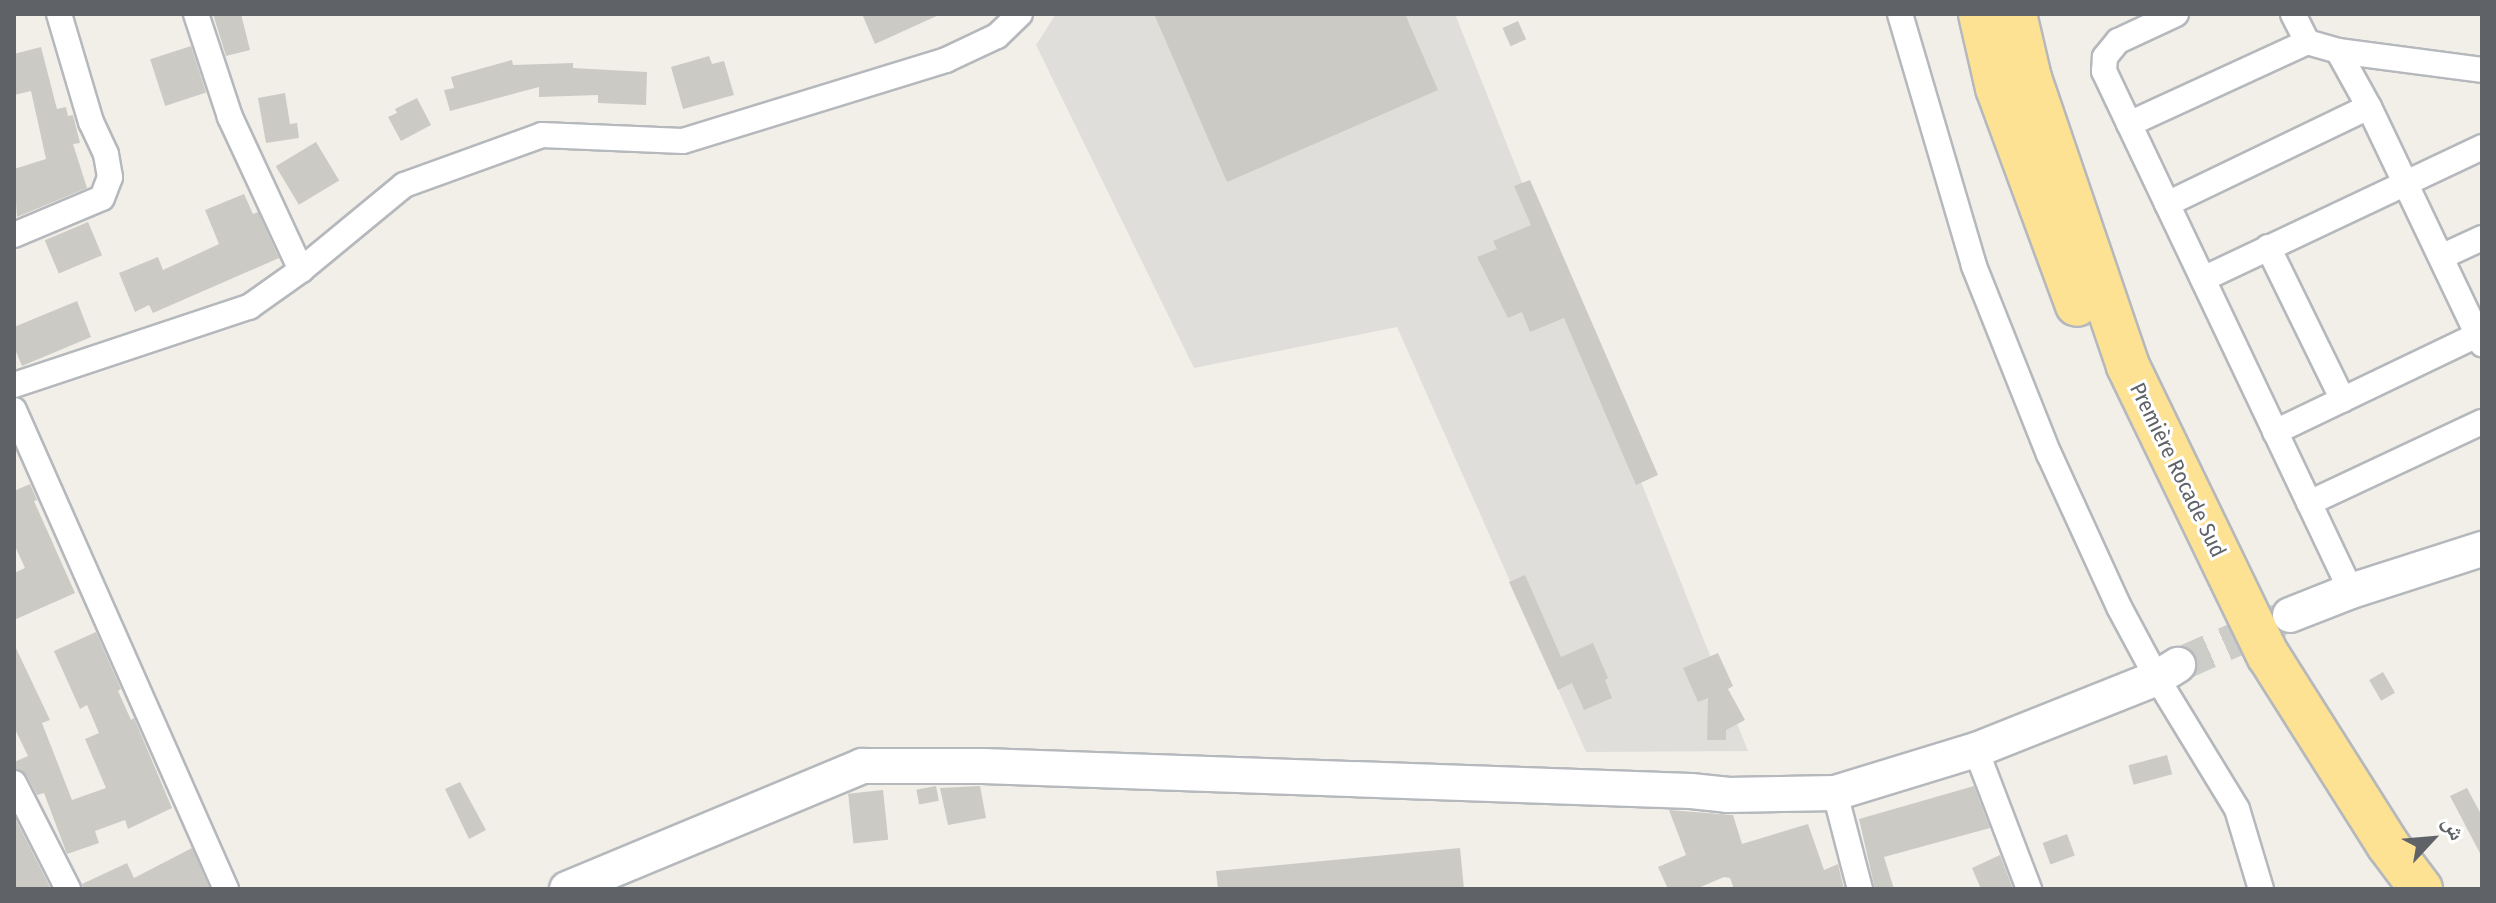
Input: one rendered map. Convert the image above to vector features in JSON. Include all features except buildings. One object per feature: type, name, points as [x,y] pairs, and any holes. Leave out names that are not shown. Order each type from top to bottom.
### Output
[{"type":"highway","name":"Première Rocade Sud","points":[[1980,14],[1997,88],[2103,376],[2245,665],[2387,889]]},
{"type":"highway","name":"Première Rocade Sud","points":[[2015,14],[2030,78],[2128,366],[2268,655],[2388,845],[2421,889]]},
{"type":"main road","points":[[2290,615],[2351,591],[2482,549]]},
{"type":"main road","points":[[567,889],[798,790],[862,766],[1008,767],[1727,795],[1835,793],[1976,750],[2167,672]]},
{"type":"street","points":[[14,235],[102,198],[110,177],[106,154],[91,122],[59,14]]},
{"type":"street","points":[[196,14],[230,117],[301,270]]},
{"type":"street","points":[[14,385],[249,307],[301,270],[404,185],[542,135],[683,141],[946,60],[994,25],[1020,14]]},
{"type":"street","points":[[1900,14],[1974,266],[2049,454],[2119,607],[2167,672],[2237,809],[2261,889]]},
{"type":"street","points":[[2176,14],[2118,41],[2105,57],[2104,71],[2351,591]]},
{"type":"street","points":[[2293,14],[2307,42]]},
{"type":"street","points":[[2129,124],[2307,42],[2338,51],[2482,70]]},
{"type":"street","points":[[2275,432],[2481,338],[2369,107],[2338,51]]},
{"type":"street","points":[[2167,204],[2369,107]]},
{"type":"street","points":[[2203,279],[2482,147]]},
{"type":"street","points":[[2441,257],[2482,238]]},
{"type":"street","points":[[2268,247],[2343,400]]},
{"type":"street","points":[[14,410],[226,889]]},
{"type":"street","points":[[2309,503],[2482,422]]},
{"type":"street","points":[[1976,750],[2029,889]]},
{"type":"street","points":[[14,783],[68,889]]},
{"type":"street","points":[[1835,793],[1860,889]]},
{"type":"shaded area","points":[[1056,14],[1455,14],[1748,751],[1586,752],[1397,327],[1194,368],[1036,45]]},
{"type":"tunnel","points":[[2178,665],[2280,620]]}]
